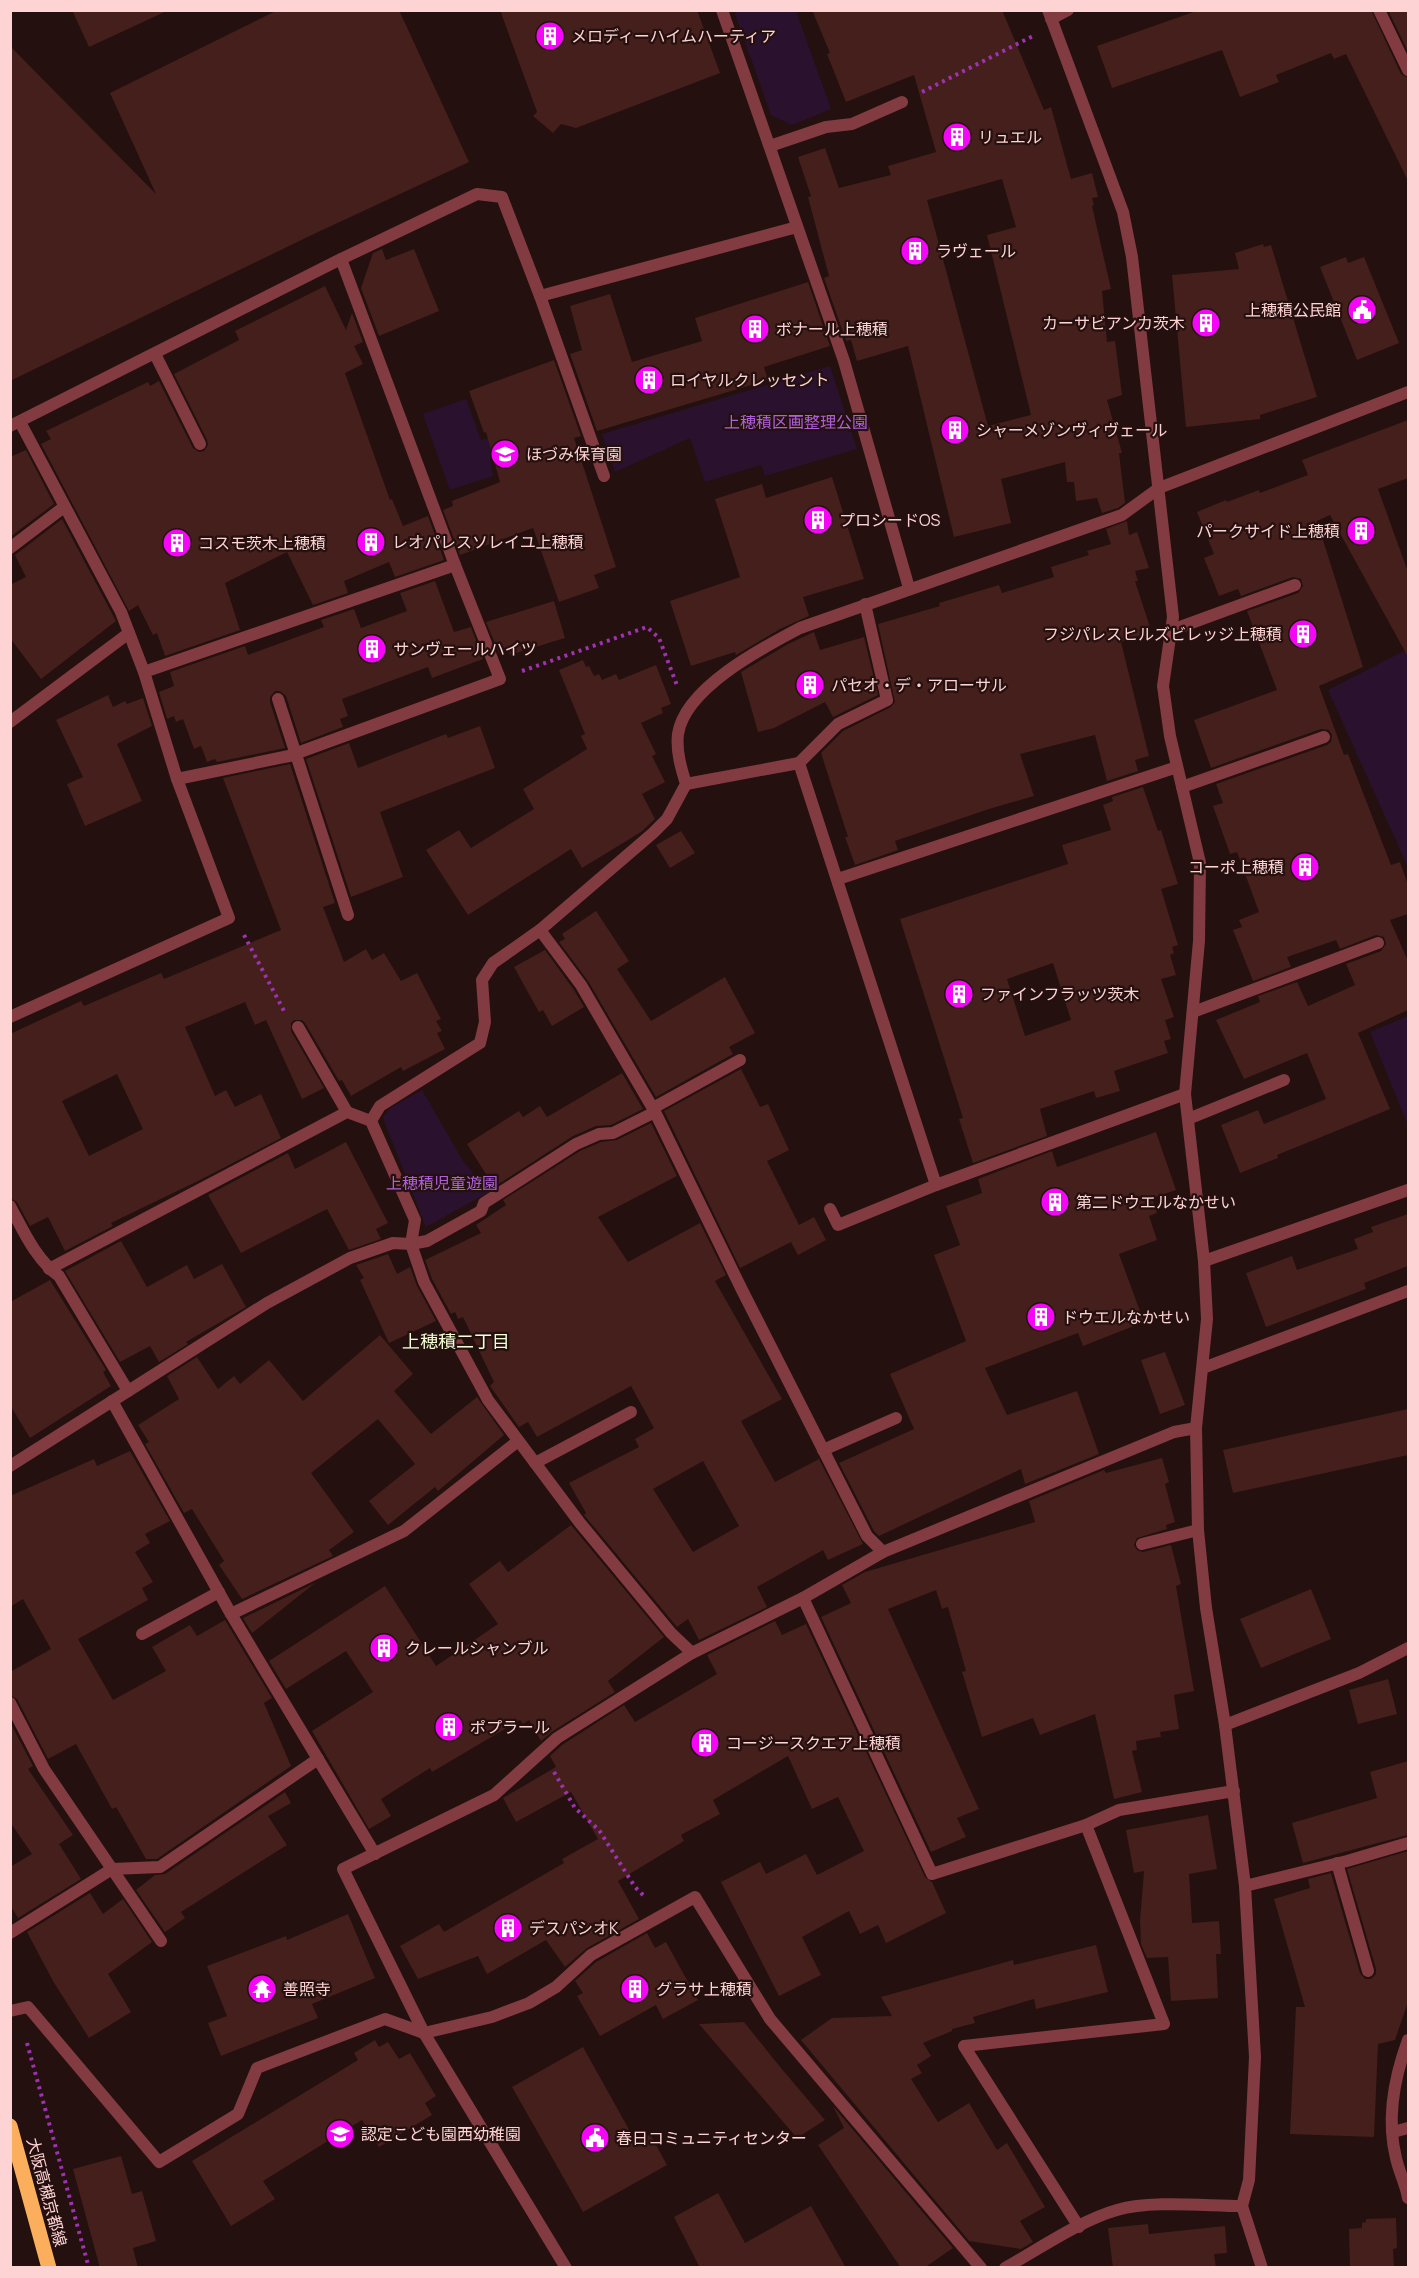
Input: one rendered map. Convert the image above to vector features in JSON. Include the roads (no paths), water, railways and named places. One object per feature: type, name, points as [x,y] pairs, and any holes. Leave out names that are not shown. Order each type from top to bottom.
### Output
[{"type":"main road","name":"大阪高槻京都線","points":[[10,2126],[49,2268]]},
{"type":"street","points":[[722,10],[844,361],[909,588]]},
{"type":"street","points":[[1068,10],[1049,15],[1123,212],[1132,257],[1173,616],[1163,686],[1170,736],[1200,863],[1199,941],[1185,1094],[1204,1261],[1207,1319],[1196,1428],[1198,1530],[1206,1608],[1225,1725],[1245,1886],[1255,2057],[1249,2180],[1242,2206],[1262,2268]]},
{"type":"street","points":[[1379,10],[1408,70]]},
{"type":"street","points":[[770,146],[826,127],[852,124],[902,102]]},
{"type":"street","points":[[10,1017],[229,918],[177,778],[144,672],[121,612],[64,507],[15,424],[341,259],[477,194],[502,198],[540,296],[604,477]]},
{"type":"street","points":[[540,296],[797,227]]},
{"type":"street","points":[[177,778],[295,754],[500,679],[341,259]]},
{"type":"street","points":[[155,354],[200,444]]},
{"type":"street","points":[[371,1121],[380,1106],[480,1043],[485,1022],[482,980],[493,963],[540,930],[667,819],[686,784],[678,759],[678,734],[687,711],[719,677],[772,642],[800,628],[1122,515],[1159,488],[1408,392]]},
{"type":"street","points":[[10,548],[64,507]]},
{"type":"street","points":[[144,672],[455,565]]},
{"type":"street","points":[[1172,630],[1295,585]]},
{"type":"street","points":[[686,784],[799,763],[838,724],[887,700],[865,604]]},
{"type":"street","points":[[10,722],[129,633]]},
{"type":"street","points":[[278,699],[348,915]]},
{"type":"street","points":[[1182,787],[1324,737]]},
{"type":"street","points":[[799,763],[936,1185]]},
{"type":"street","points":[[838,879],[1178,767]]},
{"type":"street","points":[[540,930],[581,985],[654,1110],[867,1536],[883,1552]]},
{"type":"street","points":[[1193,1012],[1378,943]]},
{"type":"street","points":[[298,1027],[347,1112],[371,1121],[415,1220],[411,1244],[424,1282],[488,1400],[580,1523],[663,1624],[692,1653]]},
{"type":"street","points":[[10,1466],[267,1303],[350,1258],[393,1243],[411,1244],[427,1240],[481,1211],[484,1203],[576,1144],[599,1134],[613,1133],[740,1060]]},
{"type":"street","points":[[1188,1119],[1284,1080]]},
{"type":"street","points":[[830,1209],[838,1225],[936,1185],[1185,1094]]},
{"type":"street","points":[[49,1269],[347,1112]]},
{"type":"street","points":[[1204,1261],[1408,1190]]},
{"type":"street","points":[[10,1206],[33,1247],[49,1269],[60,1276],[128,1391]]},
{"type":"street","points":[[1203,1368],[1408,1291]]},
{"type":"street","points":[[112,1401],[231,1614],[375,1854]]},
{"type":"street","points":[[535,1463],[631,1412]]},
{"type":"street","points":[[823,1450],[896,1418]]},
{"type":"street","points":[[566,2268],[423,2032],[343,1869],[494,1795],[557,1738],[692,1653],[803,1598],[883,1552],[1174,1432],[1196,1428]]},
{"type":"street","points":[[231,1614],[404,1531],[518,1441]]},
{"type":"street","points":[[1142,1544],[1198,1530]]},
{"type":"street","points":[[142,1634],[219,1592]]},
{"type":"street","points":[[803,1598],[932,1874],[1086,1825],[1119,1810],[1234,1791]]},
{"type":"street","points":[[1225,1725],[1359,1674],[1408,1648]]},
{"type":"street","points":[[10,1703],[44,1769],[162,1941]]},
{"type":"street","points":[[10,1933],[112,1869],[160,1867],[318,1759]]},
{"type":"street","points":[[1078,2227],[964,2046],[1164,2024],[1086,1825]]},
{"type":"street","points":[[1245,1886],[1408,1843]]},
{"type":"street","points":[[1337,1863],[1368,1971]]},
{"type":"street","points":[[14,2010],[28,2007],[159,2162],[238,2114],[257,2068],[385,2019],[423,2032],[492,2017],[529,2003],[556,1987],[591,1955],[695,1897],[770,2019],[981,2268]]},
{"type":"street","points":[[1408,2040],[1396,2077],[1391,2114],[1396,2158],[1408,2199]]},
{"type":"street","points":[[1393,2132],[1408,2128]]},
{"type":"street","points":[[1005,2268],[1078,2227],[1117,2210],[1149,2206],[1242,2206]]},
{"type":"place","name":"メロディーハイムハーティア","points":[[550,36]]},
{"type":"place","name":"リュエル","points":[[957,137]]},
{"type":"place","name":"ラヴェール","points":[[915,251]]},
{"type":"place","name":"上穂積公民館","points":[[1362,310]]},
{"type":"place","name":"カーサビアンカ茨木","points":[[1206,323]]},
{"type":"place","name":"ボナール上穂積","points":[[755,329]]},
{"type":"place","name":"ロイヤルクレッセント","points":[[649,380]]},
{"type":"place","name":"シャーメゾンヴィヴェール","points":[[955,430]]},
{"type":"place","name":"ほづみ保育園","points":[[505,454]]},
{"type":"place","name":"プロシードOS","points":[[818,520]]},
{"type":"place","name":"パークサイド上穂積","points":[[1361,531]]},
{"type":"place","name":"レオパレスソレイユ上穂積","points":[[371,542]]},
{"type":"place","name":"コスモ茨木上穂積","points":[[177,543]]},
{"type":"place","name":"フジパレスヒルズビレッジ上穂積","points":[[1303,634]]},
{"type":"place","name":"サンヴェールハイツ","points":[[372,649]]},
{"type":"place","name":"パセオ・デ・アローサル","points":[[810,685]]},
{"type":"place","name":"コーポ上穂積","points":[[1305,867]]},
{"type":"place","name":"ファインフラッツ茨木","points":[[959,994]]},
{"type":"place","name":"第二ドウエルなかせい","points":[[1055,1202]]},
{"type":"place","name":"ドウエルなかせい","points":[[1041,1317]]},
{"type":"place","name":"クレールシャンブル","points":[[384,1648]]},
{"type":"place","name":"ポプラール","points":[[449,1727]]},
{"type":"place","name":"コージースクエア上穂積","points":[[705,1743]]},
{"type":"place","name":"デスパシオK","points":[[508,1928]]},
{"type":"place","name":"善照寺","points":[[262,1989]]},
{"type":"place","name":"グラサ上穂積","points":[[635,1989]]},
{"type":"place","name":"認定こども園西幼稚園","points":[[340,2134]]},
{"type":"place","name":"春日コミュニティセンター","points":[[595,2138]]},
{"type":"district","name":"上穂積二丁目","points":[[456,1342]]},
{"type":"park label","name":"上穂積区画整理公園","points":[[796,422]]},
{"type":"park label","name":"上穂積児童遊園","points":[[442,1183]]}]
